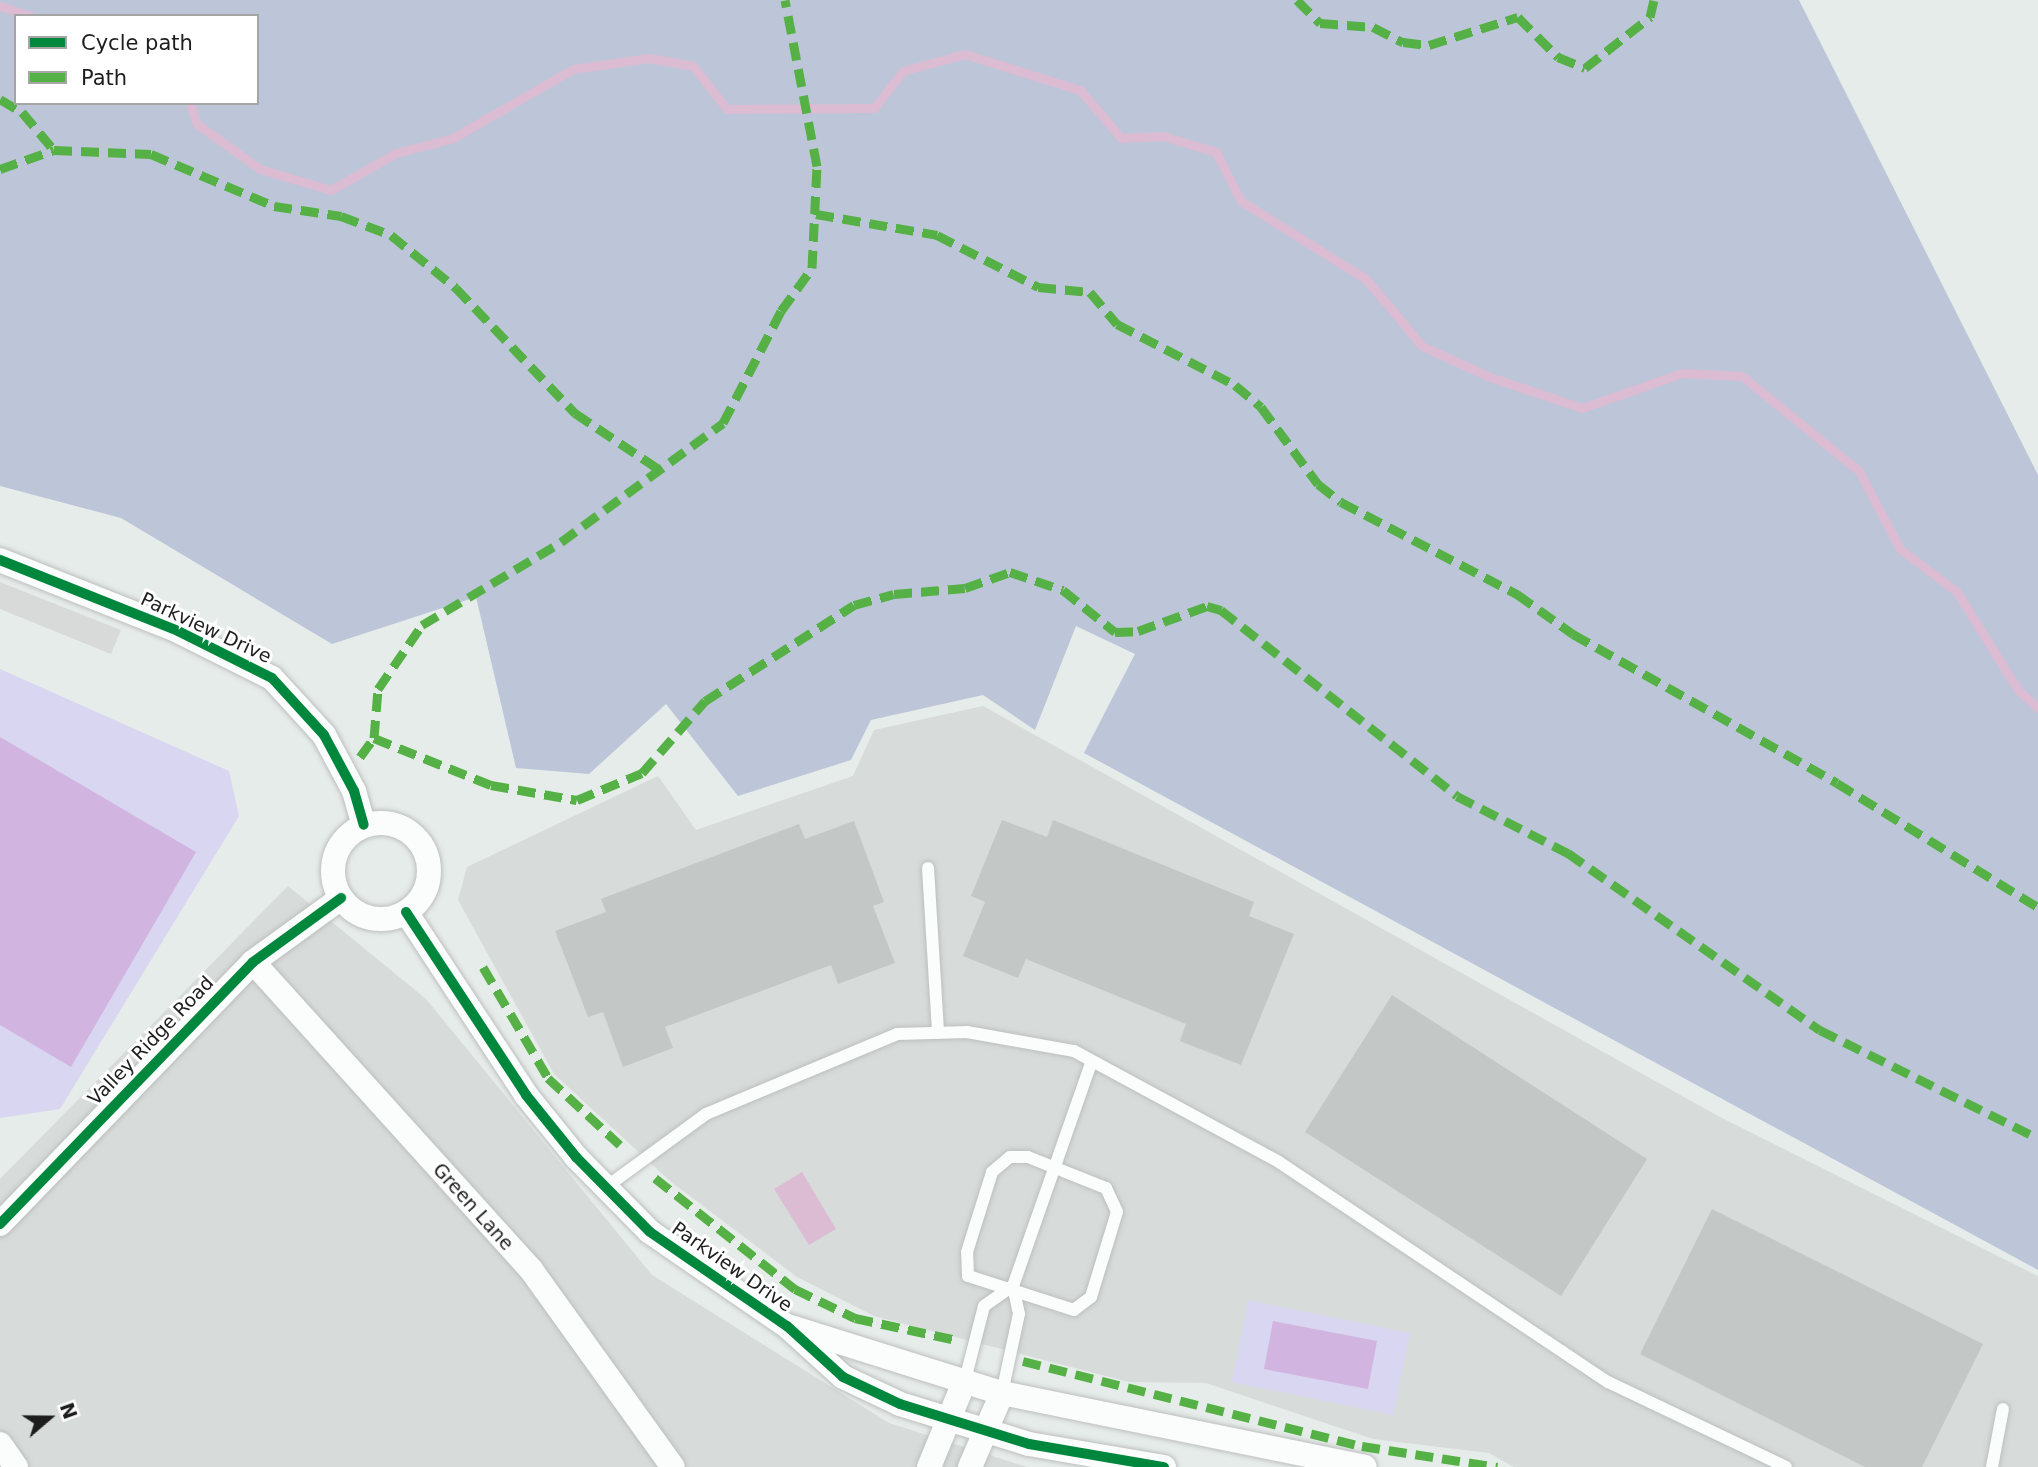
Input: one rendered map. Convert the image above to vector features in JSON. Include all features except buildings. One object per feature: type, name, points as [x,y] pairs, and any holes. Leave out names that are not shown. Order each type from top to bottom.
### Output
[{"type":"street","name":"Parkview Drive","points":[[0,560],[178,631],[272,678],[324,735],[354,791],[364,825]]},
{"type":"street","points":[[395,824],[422,846],[429,876],[407,912],[365,916],[341,898],[333,861],[340,845],[364,825],[395,824]]},
{"type":"street","name":"Valley Ridge Road","points":[[0,1224],[253,962],[341,898]]},
{"type":"street","name":"Parkview Drive","points":[[407,912],[526,1095],[606,1187],[714,1281],[787,1326],[843,1377],[950,1419],[986,1430],[1164,1467]]},
{"type":"street","name":"Green Lane","points":[[253,962],[532,1271],[674,1467]]},
{"type":"street","name":"Parkview Drive","points":[[787,1326],[1002,1393],[1365,1467]]},
{"type":"street","points":[[929,1467],[965,1380]]},
{"type":"street","points":[[970,1467],[1002,1393]]},
{"type":"street","points":[[0,1444],[16,1467]]},
{"type":"lane","points":[[928,868],[938,1033]]},
{"type":"lane","points":[[606,1187],[706,1114],[897,1034],[938,1033],[1074,1051],[1279,1163],[1608,1382],[1786,1467]]},
{"type":"lane","points":[[1002,1393],[1019,1314],[1013,1286],[1052,1164],[1092,1061]]},
{"type":"lane","points":[[1010,1157],[1052,1164],[1106,1188],[1117,1212],[1091,1297],[1074,1310],[1013,1286],[968,1276],[967,1252],[992,1172],[1010,1157]]},
{"type":"lane","points":[[965,1380],[984,1306],[1013,1286]]},
{"type":"lane","points":[[1992,1467],[2003,1409]]},
{"type":"shaded area","points":[[0,0],[1799,0],[2038,475],[2038,1270],[1084,753],[1135,654],[1076,626],[1035,730],[983,695],[871,720],[851,760],[738,796],[666,704],[589,774],[516,768],[476,597],[332,644],[121,518],[0,486]]},
{"type":"shaded area","points":[[0,582],[121,630],[111,654],[0,609]]},
{"type":"shaded area","points":[[0,669],[229,771],[239,816],[60,1109],[0,1118]]},
{"type":"shaded area","points":[[983,706],[1718,1116],[2038,1276],[2038,1467],[1514,1467],[1489,1453],[1373,1439],[1206,1383],[1129,1382],[874,1316],[797,1277],[670,1181],[554,1074],[458,900],[467,867],[658,776],[696,830],[853,776],[874,730]]},
{"type":"shaded area","points":[[0,737],[196,852],[71,1067],[0,1025]]},
{"type":"shaded area","points":[[288,886],[426,999],[652,1275],[889,1423],[1027,1467],[0,1467],[0,1179]]},
{"type":"shaded area","points":[[802,1172],[836,1229],[809,1245],[774,1189]]},
{"type":"shaded area","points":[[1248,1300],[1410,1333],[1393,1415],[1232,1382]]},
{"type":"shaded area","points":[[1273,1321],[1377,1341],[1368,1389],[1264,1369]]},
{"type":"waterway","points":[[0,6],[25,14]]},
{"type":"waterway","points":[[191,105],[197,124],[260,169],[331,190],[396,153],[453,138],[573,69],[649,58],[693,66],[727,109],[874,108],[903,71],[965,54],[1080,90],[1121,138],[1163,136],[1216,152],[1241,201],[1366,279],[1422,346],[1490,377],[1582,408],[1682,373],[1742,376],[1859,471],[1900,549],[1957,592],[2018,690],[2038,708]]},
{"type":"marked path","points":[[360,757],[374,738],[378,689],[422,625],[561,542],[723,423],[781,311],[812,268],[817,166],[785,0]]},
{"type":"marked path","points":[[1297,0],[1320,23],[1373,27],[1403,42],[1429,45],[1518,17],[1558,57],[1585,68],[1650,17],[1654,0]]},
{"type":"marked path","points":[[0,99],[22,112],[54,150]]},
{"type":"marked path","points":[[0,169],[54,150],[151,154],[274,206],[341,216],[391,235],[456,288],[575,413],[660,470]]},
{"type":"marked path","points":[[816,214],[937,235],[1038,287],[1090,292],[1117,324],[1235,385],[1261,407],[1318,484],[1341,502],[1517,594],[1573,634],[1837,783],[2038,907]]},
{"type":"marked path","points":[[374,738],[491,785],[577,800],[642,773],[705,701],[854,605],[894,594],[965,588],[1010,572],[1063,590],[1115,632],[1138,631],[1207,606],[1221,610],[1457,796],[1568,853],[1820,1030],[2038,1138]]},
{"type":"marked path","points":[[483,967],[548,1078],[620,1145]]},
{"type":"marked path","points":[[655,1178],[795,1289],[855,1318],[957,1340]]},
{"type":"marked path","points":[[1023,1361],[1362,1446],[1497,1467]]},
{"type":"cycle path","points":[[0,560],[178,631],[272,678],[324,735],[354,791],[364,825]]},
{"type":"cycle path","points":[[0,1224],[253,962],[341,898]]},
{"type":"cycle path","points":[[406,912],[526,1095],[576,1157],[650,1232],[787,1326],[843,1377],[900,1404],[1029,1444],[1164,1467]]}]
